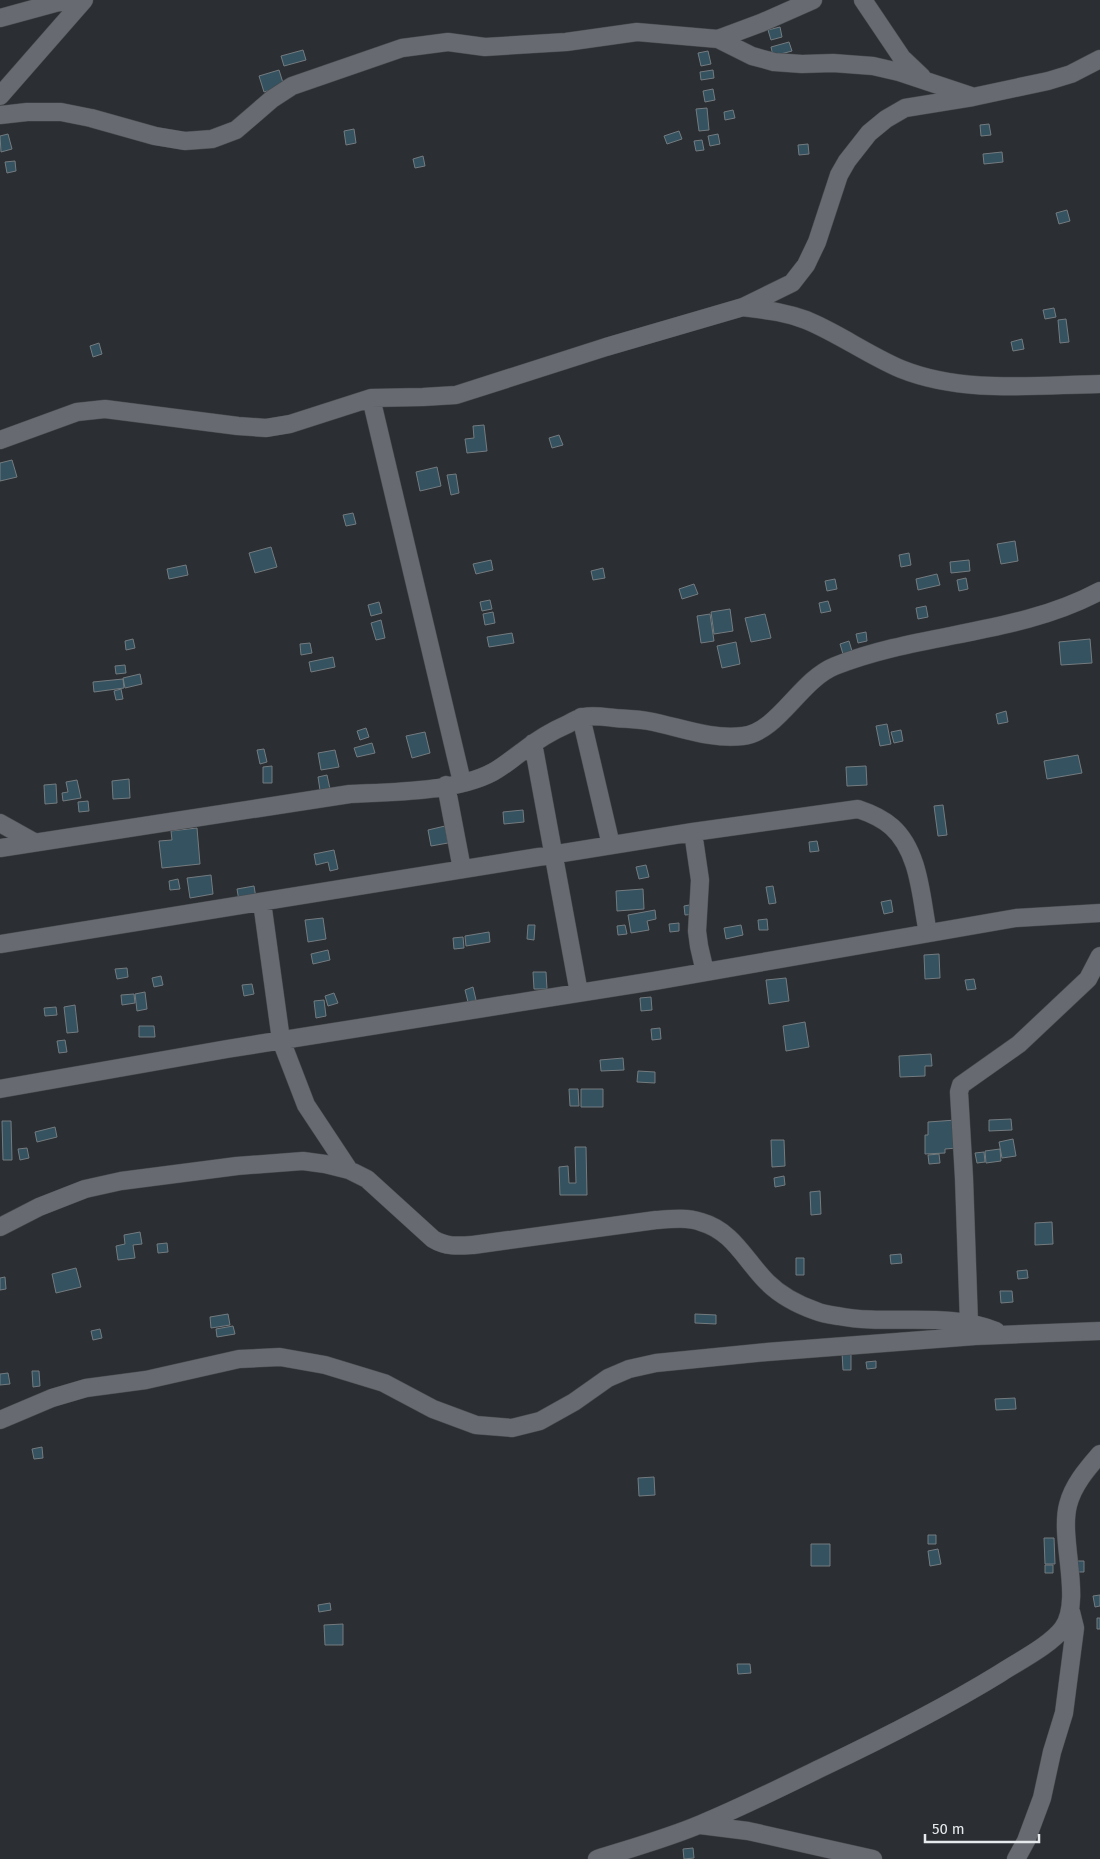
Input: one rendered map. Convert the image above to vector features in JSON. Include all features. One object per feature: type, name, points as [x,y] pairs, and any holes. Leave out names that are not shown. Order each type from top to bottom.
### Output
[{"type":"street","points":[[0,18],[66,0]]},
{"type":"street","points":[[0,96],[84,0]]},
{"type":"street","points":[[718,39],[761,23],[813,0]]},
{"type":"street","points":[[863,0],[902,58],[928,83]]},
{"type":"street","points":[[0,115],[27,112],[61,112],[185,142],[212,139],[236,130],[272,99],[292,86],[402,48],[448,42],[485,47],[566,42],[637,32],[718,39],[752,56],[774,62],[873,66],[899,72],[973,97]]},
{"type":"street","points":[[0,440],[77,412],[105,409],[238,426],[266,428],[290,424],[371,398],[456,394],[743,307],[792,283],[806,265],[839,175],[847,161],[869,133],[886,119],[905,108],[973,97],[1048,81],[1071,74],[1100,59]]},
{"type":"street","points":[[743,307],[781,312],[808,321],[901,369],[932,379],[983,386],[1100,384]]},
{"type":"street","points":[[371,398],[454,784],[462,869]]},
{"type":"street","points":[[0,848],[350,794],[402,791],[454,784],[479,778],[495,771],[533,743],[581,717],[600,716],[648,721],[707,735],[746,736],[760,731],[813,679],[829,669],[861,656],[1013,624],[1076,604],[1100,591]]},
{"type":"street","points":[[1076,604],[1100,602]]},
{"type":"street","points":[[581,717],[611,845]]},
{"type":"street","points":[[533,743],[579,993]]},
{"type":"street","points":[[0,944],[693,832],[858,809],[877,816],[893,827],[908,846],[915,868],[928,933]]},
{"type":"street","points":[[0,823],[34,842]]},
{"type":"street","points":[[693,832],[700,880],[698,946],[705,972]]},
{"type":"street","points":[[262,902],[281,1040],[306,1105],[349,1170]]},
{"type":"street","points":[[0,1089],[281,1040],[579,993],[1016,918],[1100,913],[1100,918]]},
{"type":"street","points":[[969,1323],[959,1092],[961,1085],[1019,1044],[1088,979],[1100,956]]},
{"type":"street","points":[[0,1227],[39,1207],[85,1189],[121,1181],[236,1166],[303,1162],[325,1164],[349,1170],[367,1178],[440,1244],[452,1246],[473,1245],[656,1220],[700,1221],[719,1230],[733,1240],[768,1283],[791,1300],[817,1312],[848,1318],[969,1323],[984,1326],[1006,1335]]},
{"type":"street","points":[[0,1420],[52,1398],[86,1388],[146,1380],[239,1359],[280,1357],[325,1365],[384,1383],[433,1408],[476,1425],[512,1428],[540,1421],[574,1402],[608,1378],[629,1369],[656,1363],[767,1352],[1006,1335],[1100,1331]]},
{"type":"street","points":[[1016,1859],[1026,1842],[1042,1798],[1052,1752],[1064,1713],[1075,1628],[1071,1612],[1065,1527],[1068,1504],[1075,1487],[1087,1468],[1100,1454]]},
{"type":"street","points":[[597,1859],[700,1825],[748,1804],[902,1729],[982,1684],[1046,1644],[1063,1628],[1071,1612]]},
{"type":"street","points":[[700,1825],[748,1831],[873,1859]]},
{"type":"building","points":[[780,27],[782,37],[771,40],[768,30]]},
{"type":"building","points":[[789,42],[792,51],[773,56],[771,47]]},
{"type":"building","points":[[303,50],[306,60],[284,66],[281,56]]},
{"type":"building","points":[[708,51],[711,64],[701,66],[698,53]]},
{"type":"building","points":[[279,70],[284,86],[264,92],[259,76]]},
{"type":"building","points":[[713,70],[714,78],[701,80],[700,72]]},
{"type":"building","points":[[713,89],[715,100],[705,102],[703,91]]},
{"type":"building","points":[[707,108],[709,130],[699,131],[696,109]]},
{"type":"building","points":[[733,110],[735,118],[725,120],[724,112]]},
{"type":"building","points":[[989,124],[991,135],[981,136],[980,125]]},
{"type":"building","points":[[354,129],[356,143],[346,145],[344,131]]},
{"type":"building","points":[[679,131],[682,139],[667,144],[664,136]]},
{"type":"building","points":[[8,134],[12,149],[1,152],[0,136]]},
{"type":"building","points":[[718,134],[720,144],[710,146],[708,136]]},
{"type":"building","points":[[702,140],[704,150],[696,151],[694,141]]},
{"type":"building","points":[[808,144],[809,154],[799,155],[798,145]]},
{"type":"building","points":[[1002,152],[1003,162],[984,164],[983,154]]},
{"type":"building","points":[[423,156],[425,166],[415,168],[413,159]]},
{"type":"building","points":[[15,161],[16,171],[7,173],[5,162]]},
{"type":"building","points":[[1067,210],[1070,221],[1059,224],[1056,213]]},
{"type":"building","points":[[1054,308],[1056,317],[1045,319],[1043,310]]},
{"type":"building","points":[[1066,319],[1069,342],[1060,343],[1058,320]]},
{"type":"building","points":[[1022,339],[1024,349],[1013,351],[1011,342]]},
{"type":"building","points":[[99,343],[102,354],[93,357],[90,346]]},
{"type":"building","points":[[484,425],[487,451],[467,453],[465,439],[474,438],[473,426]]},
{"type":"building","points":[[559,435],[563,445],[552,448],[549,438]]},
{"type":"building","points":[[12,460],[17,477],[0,481],[0,463]]},
{"type":"building","points":[[437,467],[441,486],[420,491],[416,472]]},
{"type":"building","points":[[456,474],[459,493],[451,495],[447,475]]},
{"type":"building","points":[[353,513],[356,524],[346,526],[343,515]]},
{"type":"building","points":[[1015,541],[1018,561],[1001,564],[997,544]]},
{"type":"building","points":[[271,547],[277,567],[255,573],[249,553]]},
{"type":"building","points":[[909,553],[911,565],[901,567],[899,555]]},
{"type":"building","points":[[491,560],[493,570],[476,574],[473,564]]},
{"type":"building","points":[[969,560],[970,571],[951,573],[950,562]]},
{"type":"building","points":[[186,565],[188,575],[169,579],[167,569]]},
{"type":"building","points":[[603,568],[605,578],[593,580],[591,571]]},
{"type":"building","points":[[937,574],[940,585],[918,590],[916,579]]},
{"type":"building","points":[[966,578],[968,589],[959,591],[957,580]]},
{"type":"building","points":[[835,579],[837,589],[827,591],[825,581]]},
{"type":"building","points":[[694,584],[698,594],[682,599],[679,589]]},
{"type":"building","points":[[490,600],[492,609],[482,611],[480,602]]},
{"type":"building","points":[[828,601],[831,611],[821,613],[819,603]]},
{"type":"building","points":[[379,602],[382,613],[371,616],[368,605]]},
{"type":"building","points":[[926,606],[928,617],[918,619],[916,608]]},
{"type":"building","points":[[730,609],[733,631],[714,634],[711,612]]},
{"type":"building","points":[[493,612],[495,623],[485,625],[483,614]]},
{"type":"building","points":[[710,614],[714,641],[701,643],[697,616]]},
{"type":"building","points":[[765,614],[771,638],[751,642],[745,618]]},
{"type":"building","points":[[381,620],[385,638],[376,640],[371,623]]},
{"type":"building","points":[[866,632],[867,641],[858,643],[856,634]]},
{"type":"building","points":[[512,633],[514,643],[489,647],[487,637]]},
{"type":"building","points":[[133,639],[135,648],[126,650],[125,641]]},
{"type":"building","points":[[1090,639],[1092,663],[1061,665],[1059,642]]},
{"type":"building","points":[[849,641],[852,651],[843,654],[840,644]]},
{"type":"building","points":[[736,642],[740,664],[722,668],[717,646]]},
{"type":"building","points":[[310,643],[312,653],[301,655],[300,644]]},
{"type":"building","points":[[333,657],[335,667],[311,672],[309,662]]},
{"type":"building","points":[[125,665],[126,673],[116,674],[115,666]]},
{"type":"building","points":[[140,674],[142,684],[125,688],[123,678]]},
{"type":"building","points":[[123,679],[124,688],[94,692],[93,682]]},
{"type":"building","points":[[121,689],[123,699],[116,700],[114,691]]},
{"type":"building","points":[[1006,711],[1008,722],[998,724],[996,714]]},
{"type":"building","points":[[887,724],[891,744],[880,746],[876,726]]},
{"type":"building","points":[[366,728],[369,737],[360,740],[357,731]]},
{"type":"building","points":[[901,730],[903,741],[894,743],[891,732]]},
{"type":"building","points":[[425,732],[430,753],[412,758],[406,736]]},
{"type":"building","points":[[372,743],[375,753],[357,757],[354,748]]},
{"type":"building","points":[[264,749],[267,762],[260,764],[257,750]]},
{"type":"building","points":[[335,750],[339,767],[321,770],[318,753]]},
{"type":"building","points":[[1078,755],[1082,773],[1047,779],[1044,761]]},
{"type":"building","points":[[272,766],[272,783],[263,783],[263,767]]},
{"type":"building","points":[[866,766],[867,785],[847,786],[846,767]]},
{"type":"building","points":[[327,775],[330,789],[320,790],[318,777]]},
{"type":"building","points":[[129,779],[130,798],[113,799],[112,781]]},
{"type":"building","points":[[77,780],[81,798],[63,801],[62,793],[68,792],[66,782]]},
{"type":"building","points":[[56,784],[57,803],[45,804],[44,785]]},
{"type":"building","points":[[88,801],[89,811],[79,812],[78,802]]},
{"type":"building","points":[[943,805],[947,835],[938,836],[934,806]]},
{"type":"building","points":[[523,810],[524,822],[504,824],[503,812]]},
{"type":"building","points":[[445,826],[448,843],[431,846],[428,830]]},
{"type":"building","points":[[197,828],[200,864],[162,868],[159,841],[172,840],[171,831]]},
{"type":"building","points":[[817,841],[819,851],[810,852],[809,842]]},
{"type":"building","points":[[334,850],[338,869],[330,871],[328,862],[316,865],[314,854]]},
{"type":"building","points":[[646,865],[649,877],[639,879],[636,867]]},
{"type":"building","points":[[211,875],[213,894],[190,898],[187,878]]},
{"type":"building","points":[[178,879],[180,889],[170,890],[169,881]]},
{"type":"building","points":[[254,886],[256,898],[239,901],[237,889]]},
{"type":"building","points":[[773,886],[776,903],[769,904],[766,887]]},
{"type":"building","points":[[643,889],[644,909],[617,911],[616,891]]},
{"type":"building","points":[[891,900],[893,912],[884,914],[881,902]]},
{"type":"building","points":[[695,904],[697,914],[685,915],[684,906]]},
{"type":"building","points":[[655,910],[656,919],[647,921],[649,930],[631,933],[628,915]]},
{"type":"building","points":[[323,918],[326,939],[308,942],[305,920]]},
{"type":"building","points":[[767,919],[768,930],[759,930],[758,920]]},
{"type":"building","points":[[679,923],[679,931],[670,932],[669,924]]},
{"type":"building","points":[[528,925],[535,925],[534,940],[527,939]]},
{"type":"building","points":[[625,925],[627,934],[618,935],[617,926]]},
{"type":"building","points":[[741,925],[743,935],[726,939],[724,928]]},
{"type":"building","points":[[489,932],[490,942],[466,946],[465,936]]},
{"type":"building","points":[[463,937],[464,948],[454,949],[453,938]]},
{"type":"building","points":[[328,950],[330,960],[313,964],[311,954]]},
{"type":"building","points":[[939,954],[940,978],[925,979],[924,955]]},
{"type":"building","points":[[127,968],[128,977],[117,979],[115,969]]},
{"type":"building","points":[[533,972],[546,972],[547,989],[534,989]]},
{"type":"building","points":[[161,976],[163,985],[154,987],[152,978]]},
{"type":"building","points":[[786,978],[789,1001],[769,1004],[766,980]]},
{"type":"building","points":[[974,979],[976,989],[967,990],[965,980]]},
{"type":"building","points":[[252,984],[254,994],[244,996],[242,985]]},
{"type":"building","points":[[473,987],[476,1000],[468,1002],[465,990]]},
{"type":"building","points":[[145,992],[147,1009],[137,1011],[135,994]]},
{"type":"building","points":[[334,993],[338,1003],[328,1006],[325,996]]},
{"type":"building","points":[[134,994],[135,1003],[122,1005],[121,995]]},
{"type":"building","points":[[651,997],[652,1010],[641,1011],[640,998]]},
{"type":"building","points":[[324,1000],[326,1016],[316,1018],[314,1001]]},
{"type":"building","points":[[75,1005],[78,1032],[67,1033],[64,1007]]},
{"type":"building","points":[[56,1007],[57,1015],[45,1016],[44,1008]]},
{"type":"building","points":[[805,1022],[809,1047],[786,1051],[783,1026]]},
{"type":"building","points":[[139,1026],[154,1026],[155,1037],[139,1037]]},
{"type":"building","points":[[660,1028],[661,1039],[652,1040],[651,1029]]},
{"type":"building","points":[[65,1040],[67,1052],[59,1053],[57,1041]]},
{"type":"building","points":[[931,1054],[932,1066],[925,1066],[925,1076],[900,1077],[899,1056]]},
{"type":"building","points":[[623,1058],[624,1070],[601,1071],[600,1060]]},
{"type":"building","points":[[638,1071],[655,1072],[655,1083],[637,1082]]},
{"type":"building","points":[[569,1089],[578,1089],[579,1106],[570,1106]]},
{"type":"building","points":[[581,1089],[603,1089],[603,1107],[581,1107]]},
{"type":"building","points":[[1011,1119],[1012,1130],[989,1131],[989,1120]]},
{"type":"building","points":[[956,1120],[957,1148],[945,1149],[945,1153],[925,1154],[925,1135],[928,1135],[928,1122]]},
{"type":"building","points":[[2,1121],[11,1121],[12,1160],[3,1160]]},
{"type":"building","points":[[55,1127],[57,1137],[37,1142],[35,1132]]},
{"type":"building","points":[[1013,1139],[1016,1156],[1002,1158],[999,1142]]},
{"type":"building","points":[[771,1140],[784,1140],[785,1166],[772,1167]]},
{"type":"building","points":[[575,1147],[586,1147],[587,1195],[560,1195],[559,1167],[568,1166],[569,1183],[576,1183]]},
{"type":"building","points":[[27,1148],[29,1158],[20,1160],[18,1149]]},
{"type":"building","points":[[1000,1149],[1001,1161],[986,1163],[985,1151]]},
{"type":"building","points":[[984,1152],[985,1162],[977,1163],[975,1153]]},
{"type":"building","points":[[939,1154],[940,1163],[929,1164],[928,1155]]},
{"type":"building","points":[[784,1176],[785,1185],[775,1187],[774,1178]]},
{"type":"building","points":[[820,1191],[821,1214],[811,1215],[810,1192]]},
{"type":"building","points":[[1052,1222],[1053,1244],[1035,1245],[1035,1223]]},
{"type":"building","points":[[140,1232],[142,1244],[133,1245],[135,1258],[118,1260],[116,1246],[125,1244],[124,1235]]},
{"type":"building","points":[[167,1243],[168,1252],[158,1253],[157,1244]]},
{"type":"building","points":[[901,1254],[902,1263],[891,1264],[890,1255]]},
{"type":"building","points":[[796,1258],[804,1258],[804,1275],[796,1275]]},
{"type":"building","points":[[76,1268],[81,1287],[56,1293],[52,1274]]},
{"type":"building","points":[[1027,1270],[1028,1278],[1018,1279],[1017,1271]]},
{"type":"building","points":[[5,1277],[6,1289],[0,1290],[0,1278]]},
{"type":"building","points":[[1000,1291],[1012,1291],[1013,1302],[1001,1303]]},
{"type":"building","points":[[228,1314],[230,1325],[211,1328],[210,1317]]},
{"type":"building","points":[[695,1314],[716,1315],[716,1324],[695,1323]]},
{"type":"building","points":[[233,1326],[235,1334],[217,1337],[216,1329]]},
{"type":"building","points":[[100,1329],[102,1338],[93,1340],[91,1331]]},
{"type":"building","points":[[842,1352],[851,1352],[851,1370],[843,1370]]},
{"type":"building","points":[[876,1361],[876,1368],[867,1369],[866,1362]]},
{"type":"building","points":[[32,1371],[39,1371],[40,1386],[33,1387]]},
{"type":"building","points":[[8,1373],[10,1384],[0,1385],[0,1374]]},
{"type":"building","points":[[1015,1398],[1016,1409],[996,1410],[995,1399]]},
{"type":"building","points":[[42,1447],[43,1458],[34,1459],[32,1449]]},
{"type":"building","points":[[654,1477],[655,1495],[639,1496],[638,1478]]},
{"type":"building","points":[[928,1535],[936,1535],[936,1544],[928,1544]]},
{"type":"building","points":[[1044,1538],[1054,1538],[1055,1564],[1045,1564]]},
{"type":"building","points":[[811,1544],[830,1544],[830,1566],[811,1566]]},
{"type":"building","points":[[938,1549],[941,1564],[930,1566],[928,1551]]},
{"type":"building","points":[[1074,1561],[1084,1561],[1084,1572],[1074,1572]]},
{"type":"building","points":[[1045,1565],[1053,1565],[1053,1573],[1045,1573]]},
{"type":"building","points":[[1100,1595],[1100,1606],[1095,1607],[1093,1596]]},
{"type":"building","points":[[330,1603],[331,1610],[319,1612],[318,1605]]},
{"type":"building","points":[[1097,1618],[1100,1618],[1100,1629],[1097,1629]]},
{"type":"building","points":[[343,1624],[343,1645],[325,1645],[324,1625]]},
{"type":"building","points":[[737,1664],[750,1664],[751,1673],[738,1674]]},
{"type":"building","points":[[693,1848],[694,1858],[684,1859],[683,1849]]}]
